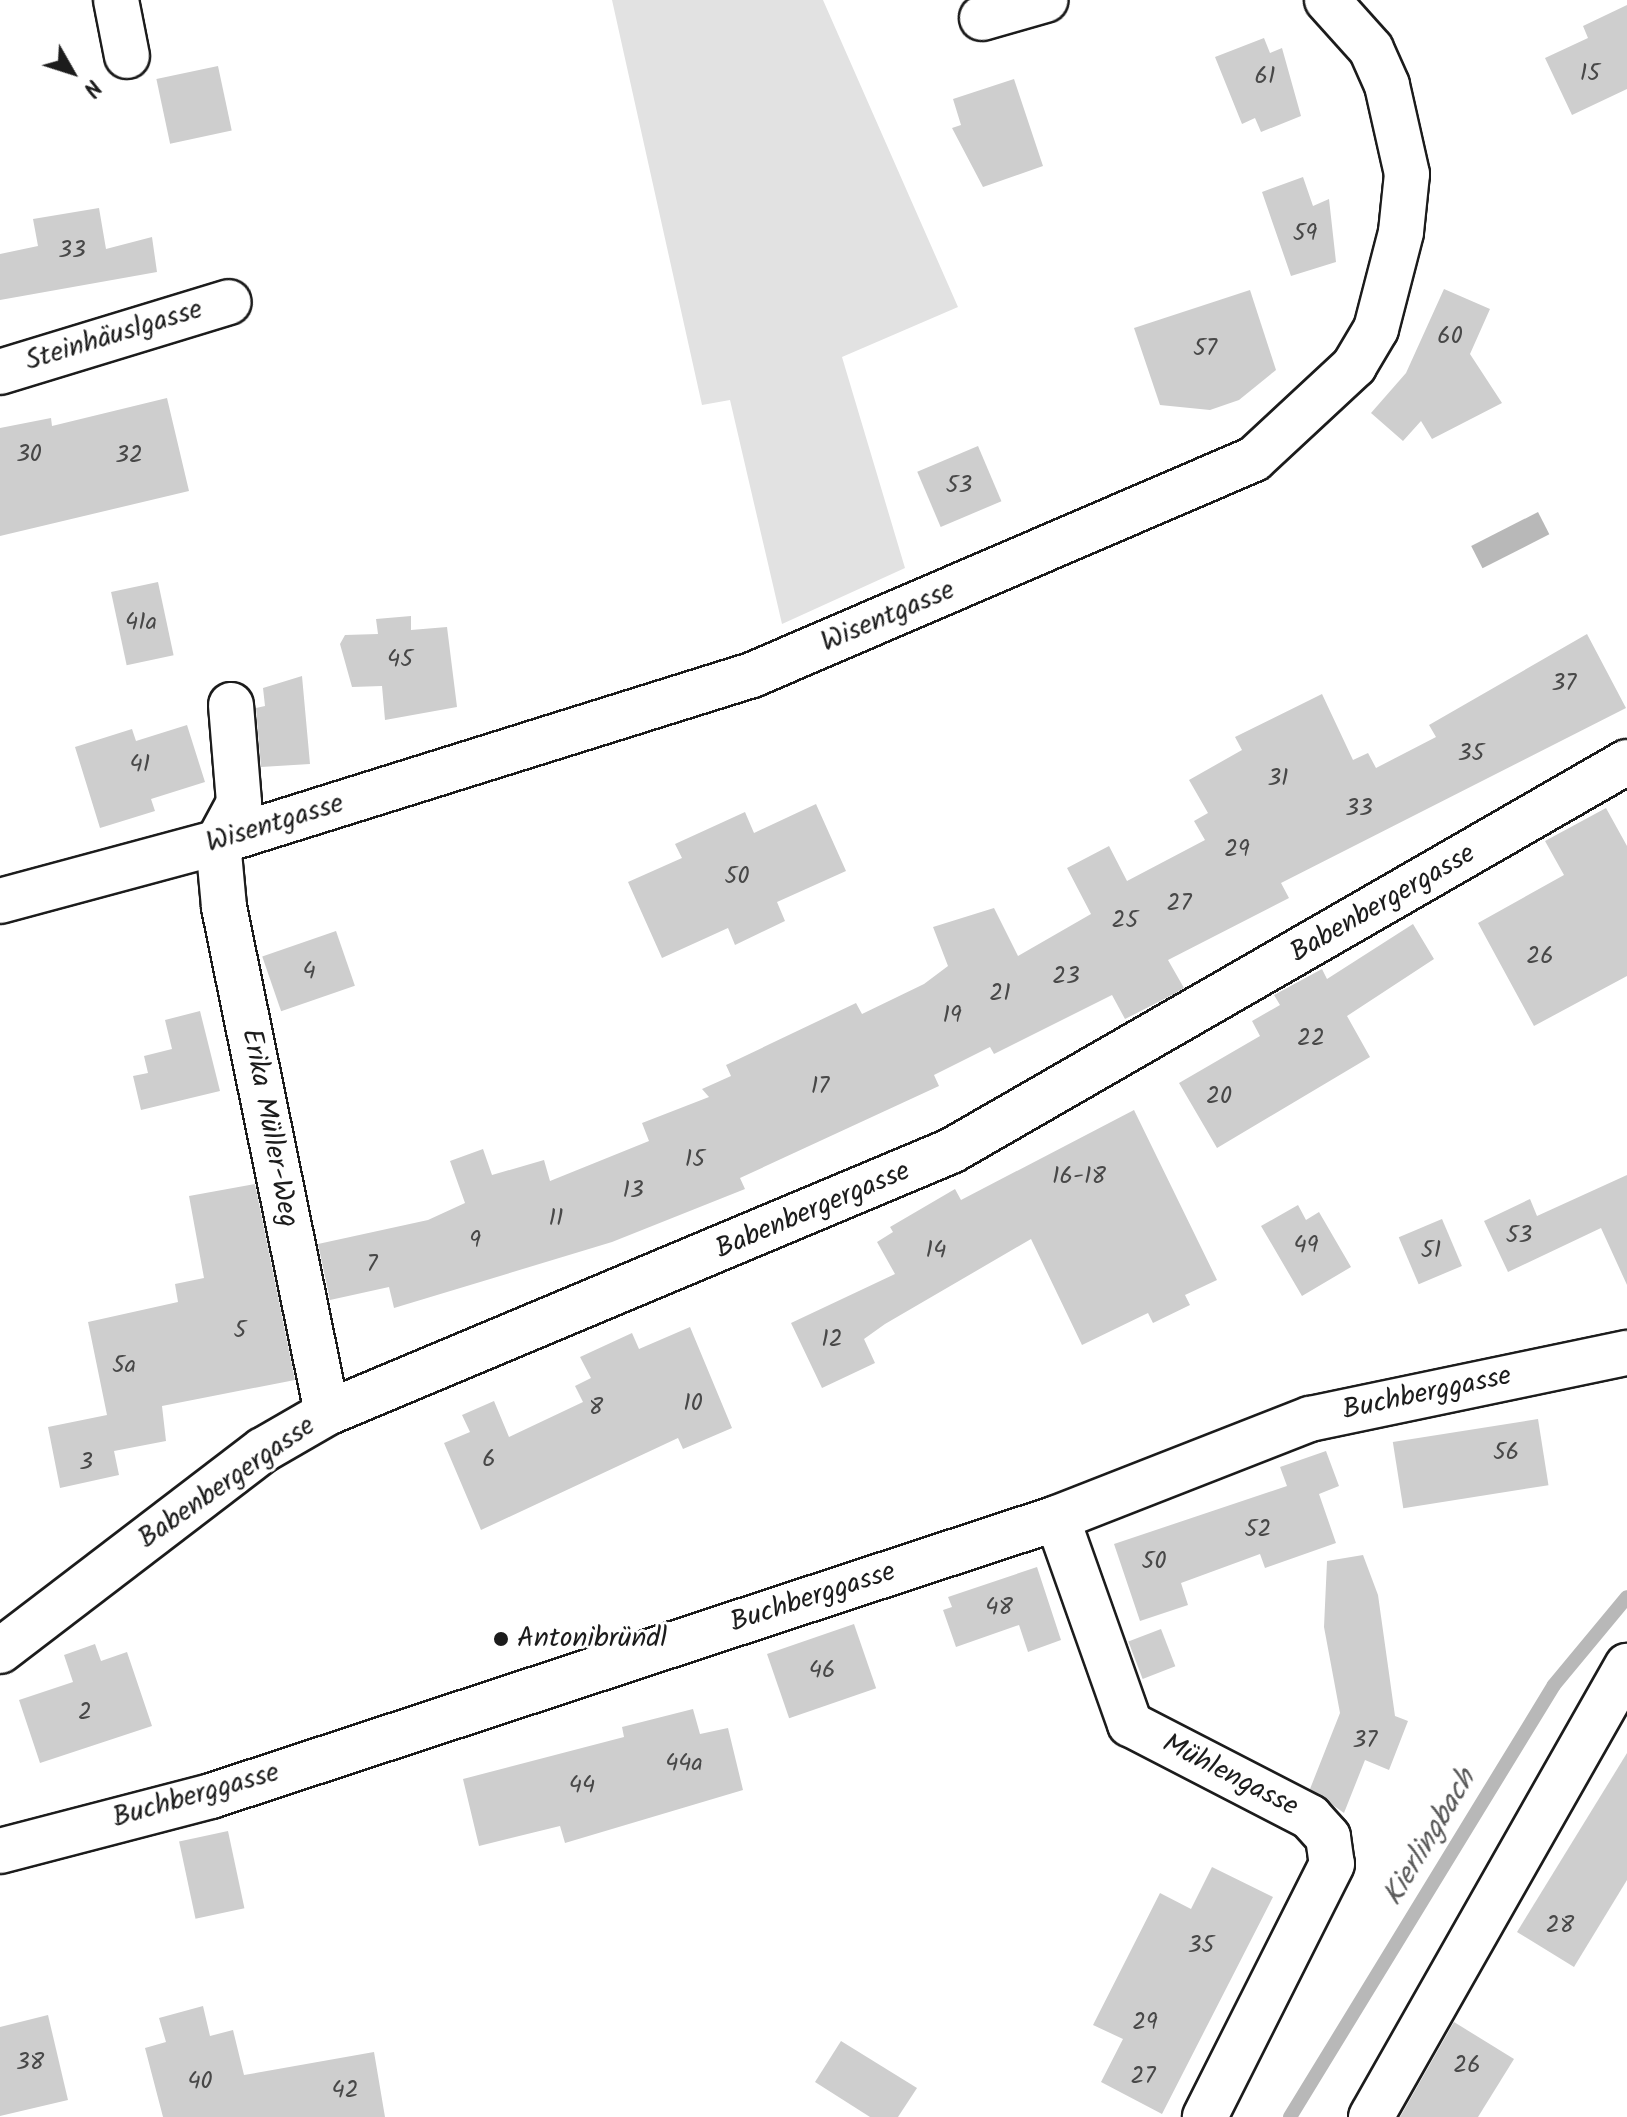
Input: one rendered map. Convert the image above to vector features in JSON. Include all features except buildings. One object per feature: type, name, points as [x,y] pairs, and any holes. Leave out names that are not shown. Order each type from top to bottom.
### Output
[{"type":"street","points":[[116,0],[127,56]]},
{"type":"street","points":[[982,18],[1045,0]]},
{"type":"street","name":"Wisentgasse","points":[[0,901],[218,842],[752,675],[1254,459],[1292,431],[1354,366],[1376,329],[1401,232],[1407,174],[1399,126],[1371,49],[1327,0]]},
{"type":"street","name":"Steinhäuslgasse","points":[[0,372],[229,302]]},
{"type":"street","points":[[218,842],[239,803],[231,705]]},
{"type":"street","name":"Babenbergergasse","points":[[0,1651],[263,1450],[327,1413],[951,1151],[1627,762]]},
{"type":"street","name":"Erika Müller-Weg","points":[[218,842],[224,907],[327,1413]]},
{"type":"street","name":"Buchberggasse","points":[[0,1851],[211,1796],[1057,1518],[1310,1419],[1627,1353]]},
{"type":"street","name":"Mühlengasse","points":[[1057,1518],[1130,1724],[1310,1817],[1328,1837],[1332,1864],[1205,2117]]},
{"type":"street","points":[[1371,2117],[1627,1666]]},
{"type":"shaded area","points":[[612,0],[823,0],[958,307],[842,357],[905,568],[782,624],[730,400],[702,405]]},
{"type":"shaded area","points":[[1538,512],[1549,534],[1483,568],[1471,546]]},
{"type":"waterway","name":"Kierlingbach","points":[[1290,2117],[1554,1685],[1627,1597]]},
{"type":"place","name":"Antonibründl","points":[[501,1639]]}]
